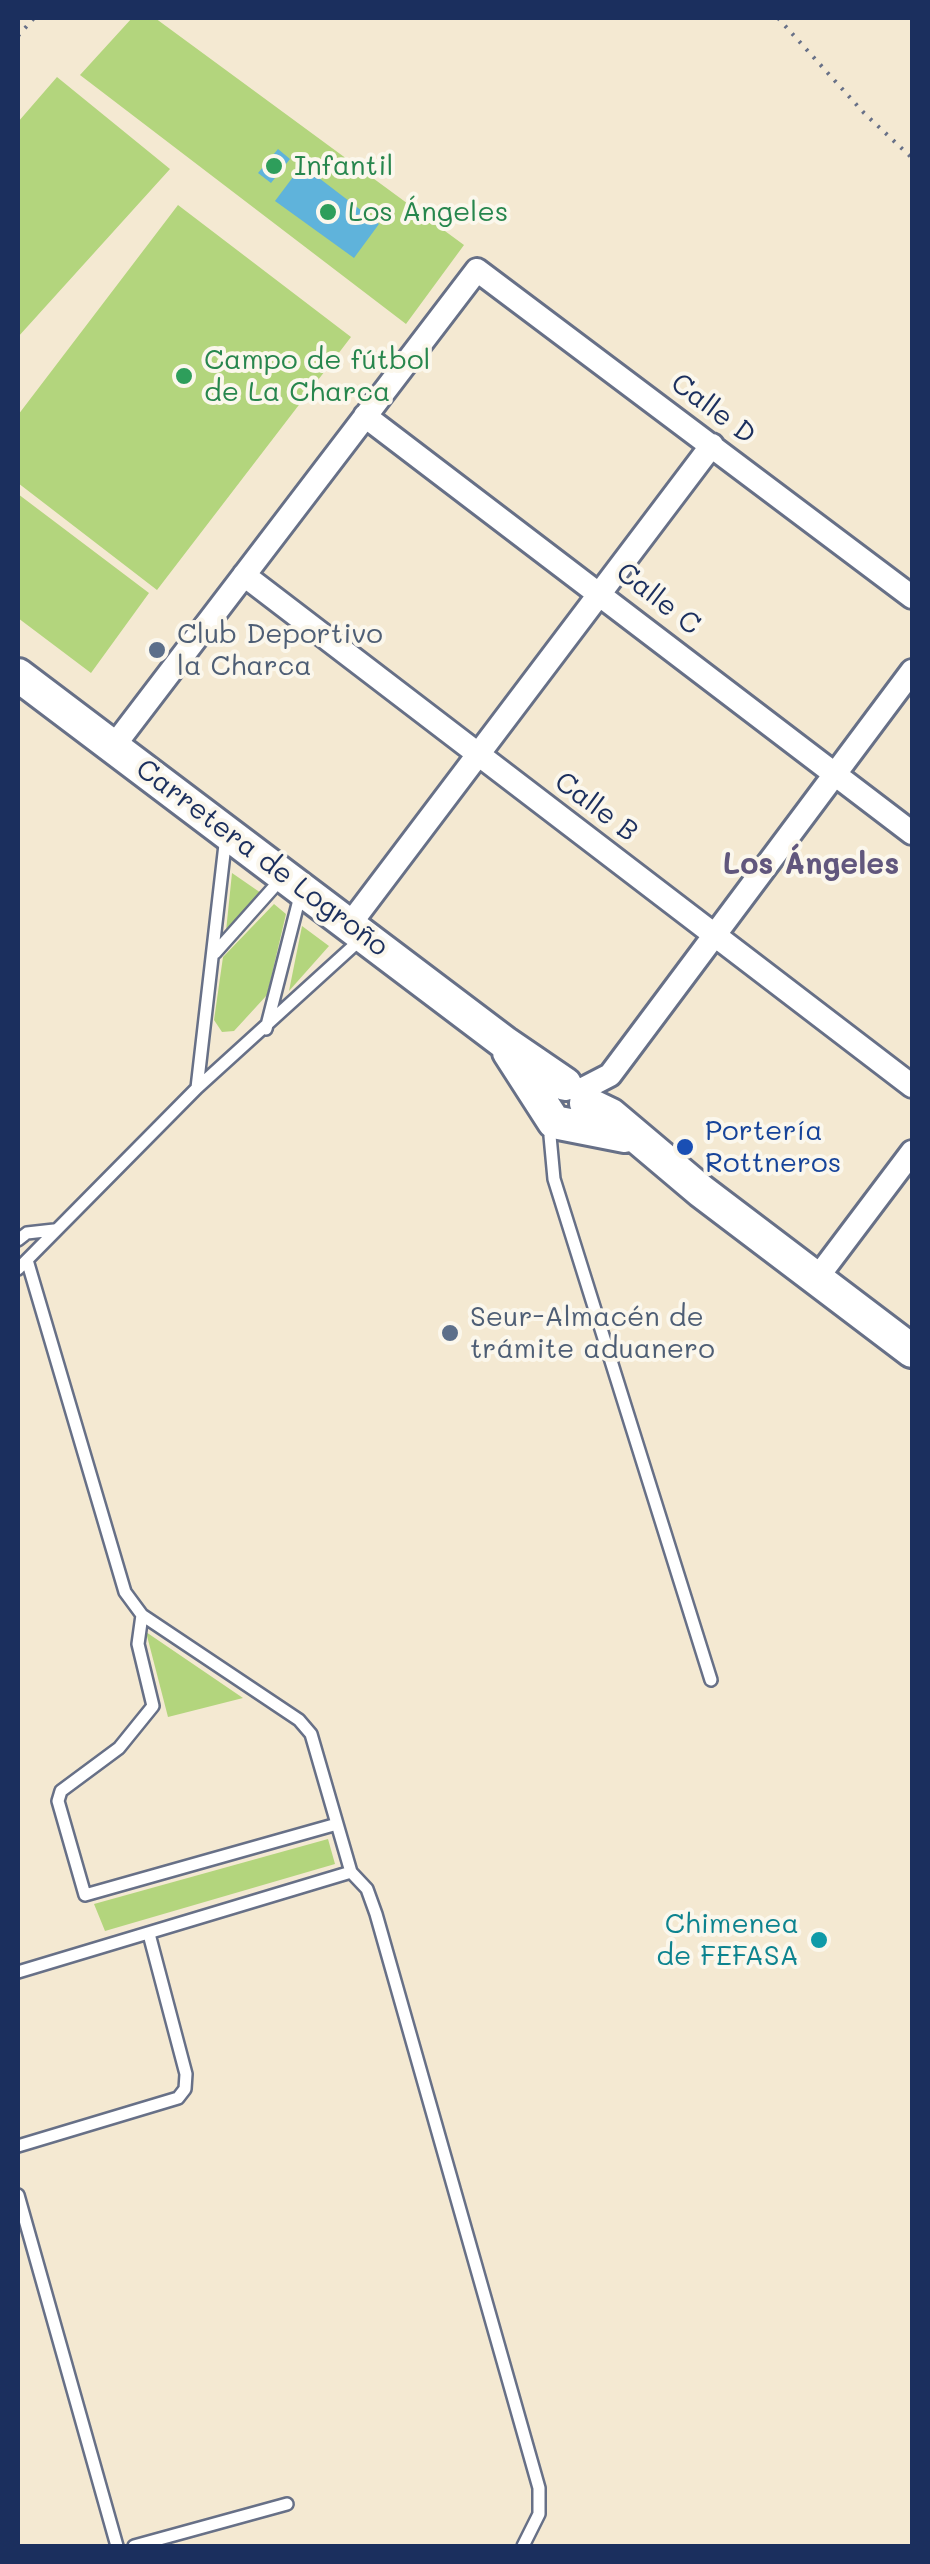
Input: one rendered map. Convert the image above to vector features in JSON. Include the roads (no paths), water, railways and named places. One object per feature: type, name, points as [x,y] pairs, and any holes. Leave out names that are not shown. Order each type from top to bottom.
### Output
[{"type":"main road","name":"Carretera de Logroño","points":[[18,675],[504,1044],[567,1106],[601,1129],[636,1140],[823,1269],[912,1351]]},
{"type":"street","name":"Calle D","points":[[365,416],[478,270],[912,596]]},
{"type":"street","points":[[113,747],[365,416]]},
{"type":"street","name":"Calle C","points":[[365,416],[601,592],[912,833]]},
{"type":"street","points":[[357,929],[478,754],[712,445]]},
{"type":"street","name":"Calle B","points":[[244,574],[912,1086]]},
{"type":"street","points":[[567,1106],[610,1075],[912,671]]},
{"type":"street","points":[[823,1269],[912,1152]]},
{"type":"lane","points":[[197,1088],[227,832]]},
{"type":"lane","points":[[215,953],[293,882]]},
{"type":"lane","points":[[265,1031],[278,993],[293,882]]},
{"type":"lane","points":[[357,929],[265,1031],[197,1088],[22,1264],[125,1592],[142,1615],[299,1720],[316,1750],[351,1872],[367,1889],[376,1914],[538,2488],[539,2514],[523,2546]]},
{"type":"lane","points":[[567,1106],[550,1136],[554,1179],[711,1680]]},
{"type":"lane","points":[[18,1240],[27,1233],[54,1230]]},
{"type":"lane","points":[[142,1615],[138,1644],[152,1706],[120,1748],[61,1791],[58,1800],[86,1895],[337,1824]]},
{"type":"lane","points":[[18,1972],[351,1872]]},
{"type":"lane","points":[[18,2146],[178,2098],[185,2089],[186,2074],[149,1934]]},
{"type":"lane","points":[[18,2194],[117,2546]]},
{"type":"lane","points":[[134,2546],[286,2504]]},
{"type":"water","name":"Infantil","points":[[278,149],[290,159],[271,183],[258,173]]},
{"type":"water","name":"Los Ángeles","points":[[302,165],[379,224],[354,258],[275,201]]},
{"type":"place","name":"Infantil","points":[[274,166]]},
{"type":"place","name":"Los Ángeles","points":[[328,212]]},
{"type":"place","name":"Campo de fútbol de La Charca","points":[[184,376]]},
{"type":"place","name":"Club Deportivo la Charca","points":[[157,650]]},
{"type":"place","name":"Portería Rottneros","points":[[685,1147]]},
{"type":"place","name":"Seur-Almacén de trámite aduanero","points":[[450,1333]]},
{"type":"place","name":"Chimenea de FEFASA","points":[[819,1940]]},
{"type":"district","name":"Los Ángeles","points":[[811,865]]}]
